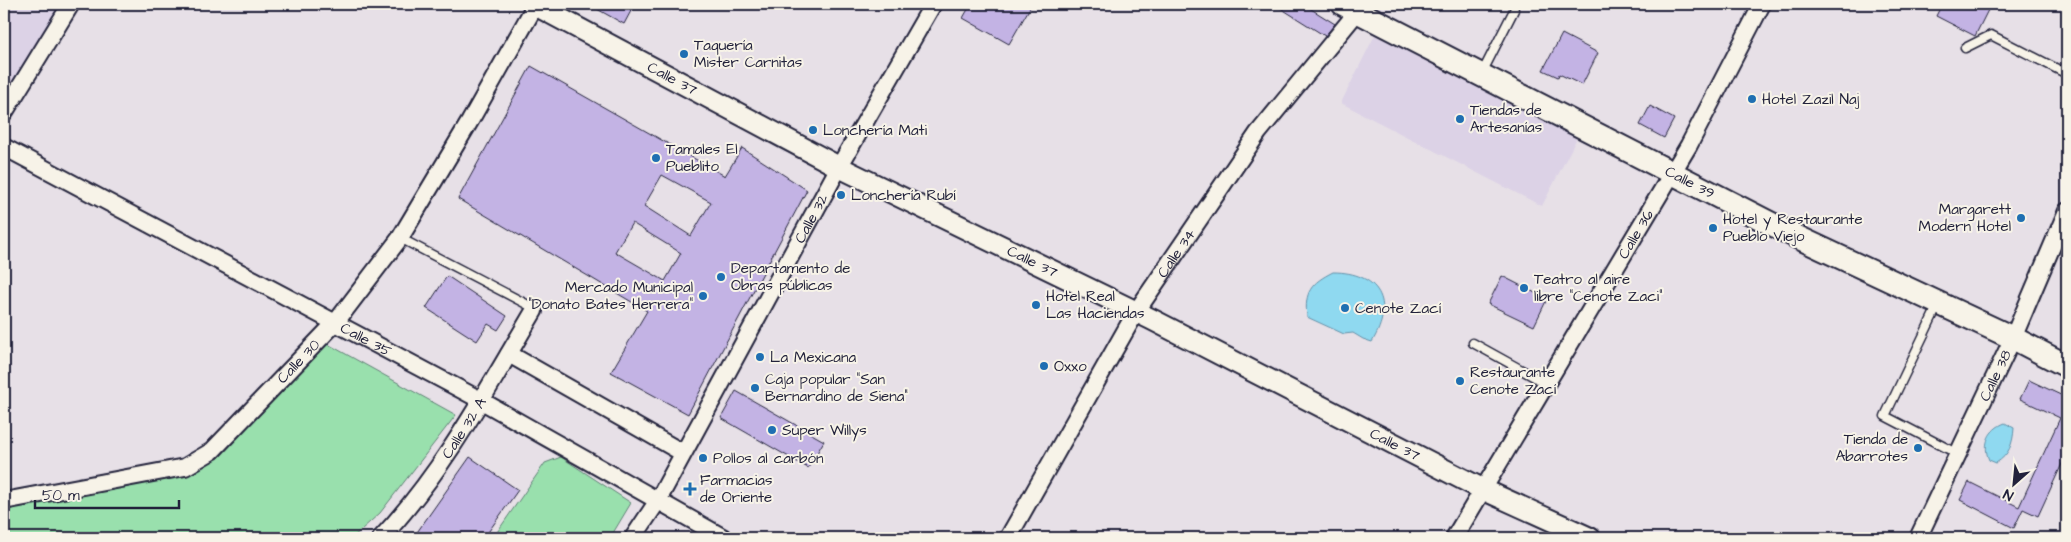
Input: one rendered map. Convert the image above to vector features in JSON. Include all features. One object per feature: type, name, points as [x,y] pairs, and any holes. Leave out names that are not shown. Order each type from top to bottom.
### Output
[{"type":"main road","name":"Calle 39","points":[[1350,7],[1793,235],[2013,338],[2067,366]]},
{"type":"street","points":[[4,112],[71,4]]},
{"type":"street","name":"Calle 37","points":[[535,4],[839,167],[1136,312],[1482,489],[1590,538]]},
{"type":"street","name":"Calle 30","points":[[4,501],[185,467],[212,451],[336,322],[400,238],[470,121],[535,4]]},
{"type":"street","name":"Calle 32","points":[[633,538],[657,502],[839,167],[933,4]]},
{"type":"street","name":"Calle 36","points":[[1454,538],[1672,173],[1762,4]]},
{"type":"street","name":"Calle 34","points":[[1008,538],[1136,312],[1258,134],[1353,18],[1350,7]]},
{"type":"street","name":"Calle 35","points":[[4,147],[336,322],[724,538]]},
{"type":"street","name":"Calle 38","points":[[1918,538],[2013,338],[2067,211]]},
{"type":"street","name":"Calle 32 A","points":[[381,538],[412,506],[482,402],[534,311]]},
{"type":"street","points":[[509,354],[683,453]]},
{"type":"lane","points":[[1481,75],[1514,10]]},
{"type":"lane","points":[[1965,48],[1991,35],[2067,74]]},
{"type":"lane","points":[[400,238],[534,308],[534,311]]},
{"type":"lane","points":[[1939,303],[1885,416],[1958,454]]},
{"type":"lane","points":[[1473,343],[1546,384]]},
{"type":"shaded area","points":[[4,4],[62,4],[14,89],[4,86]]},
{"type":"shaded area","name":"Tiendas de Artesanías","points":[[1377,31],[1579,134],[1542,206],[1341,103]]},
{"type":"green space","points":[[326,343],[456,415],[380,513],[352,538],[4,538],[4,504],[184,476],[220,457]]},
{"type":"green space","points":[[561,457],[631,503],[610,538],[493,538],[545,463]]},
{"type":"water","name":"Cenote Zací","points":[[1333,272],[1349,273],[1362,277],[1379,292],[1382,303],[1382,315],[1379,328],[1372,342],[1353,333],[1344,334],[1307,317],[1307,301],[1311,289],[1319,280]]},
{"type":"water","points":[[2005,423],[2014,428],[2013,439],[2007,453],[1996,463],[1989,460],[1987,454],[1988,438],[1995,429]]},
{"type":"building","points":[[588,4],[623,4],[632,9],[624,24]]},
{"type":"building","points":[[971,4],[1032,4],[1009,44],[963,18]]},
{"type":"building","points":[[1274,4],[1303,4],[1335,24],[1325,36]]},
{"type":"building","points":[[1942,4],[1991,4],[1975,36],[1936,16]]},
{"type":"building","points":[[1562,34],[1598,53],[1582,85],[1559,74],[1558,77],[1543,70]]},
{"type":"building","points":[[531,66],[725,176],[742,148],[807,190],[688,414],[611,372],[647,311],[458,199]],"holes":[[[662,175],[711,202],[691,236],[644,206]],[[632,223],[681,253],[665,281],[615,252]]]},
{"type":"building","points":[[1650,106],[1674,119],[1664,138],[1640,125]]},
{"type":"building","points":[[447,276],[507,316],[498,330],[488,324],[477,341],[426,308]]},
{"type":"building","points":[[1502,276],[1547,299],[1534,326],[1488,304]]},
{"type":"building","points":[[2029,380],[2067,398],[2067,453],[2038,516],[2023,509],[2014,528],[1960,500],[1969,482],[2019,507],[2060,418],[2020,399]]},
{"type":"building","name":"Super Willys","points":[[736,391],[824,441],[808,468],[721,418]]},
{"type":"building","points":[[470,457],[518,490],[484,538],[413,538]]},
{"type":"place","name":"Taquería Mister Carnitas","points":[[684,54]]},
{"type":"place","name":"Hotel Zazil Naj","points":[[1752,99]]},
{"type":"place","name":"Tiendas de Artesanías","points":[[1460,119]]},
{"type":"place","name":"Lonchería Mati","points":[[813,130]]},
{"type":"place","name":"Tamales El Pueblito","points":[[656,158]]},
{"type":"place","name":"Lonchería Rubí","points":[[841,195]]},
{"type":"place","name":"Margarett Modern Hotel","points":[[2021,218]]},
{"type":"place","name":"Hotel y Restaurante Pueblo Viejo","points":[[1713,228]]},
{"type":"place","name":"Departamento de Obras públicas","points":[[721,277]]},
{"type":"place","name":"Teatro al aire libre \"Cenote Zaci\"","points":[[1524,288]]},
{"type":"place","name":"Mercado Municipal \"Donato Bates Herrera\"","points":[[703,296]]},
{"type":"place","name":"Hotel Real Las Haciendas","points":[[1036,305]]},
{"type":"place","name":"Cenote Zací","points":[[1345,308]]},
{"type":"place","name":"La Mexicana","points":[[760,357]]},
{"type":"place","name":"Oxxo","points":[[1044,366]]},
{"type":"place","name":"Restaurante Cenote Zací","points":[[1460,381]]},
{"type":"place","name":"Caja popular \"San Bernardino de Siena\"","points":[[755,388]]},
{"type":"place","name":"Super Willys","points":[[772,430]]},
{"type":"place","name":"Tienda de Abarrotes","points":[[1918,448]]},
{"type":"place","name":"Pollos al carbón","points":[[703,458]]},
{"type":"place","name":"Farmacias de Oriente","points":[[690,489]]}]
